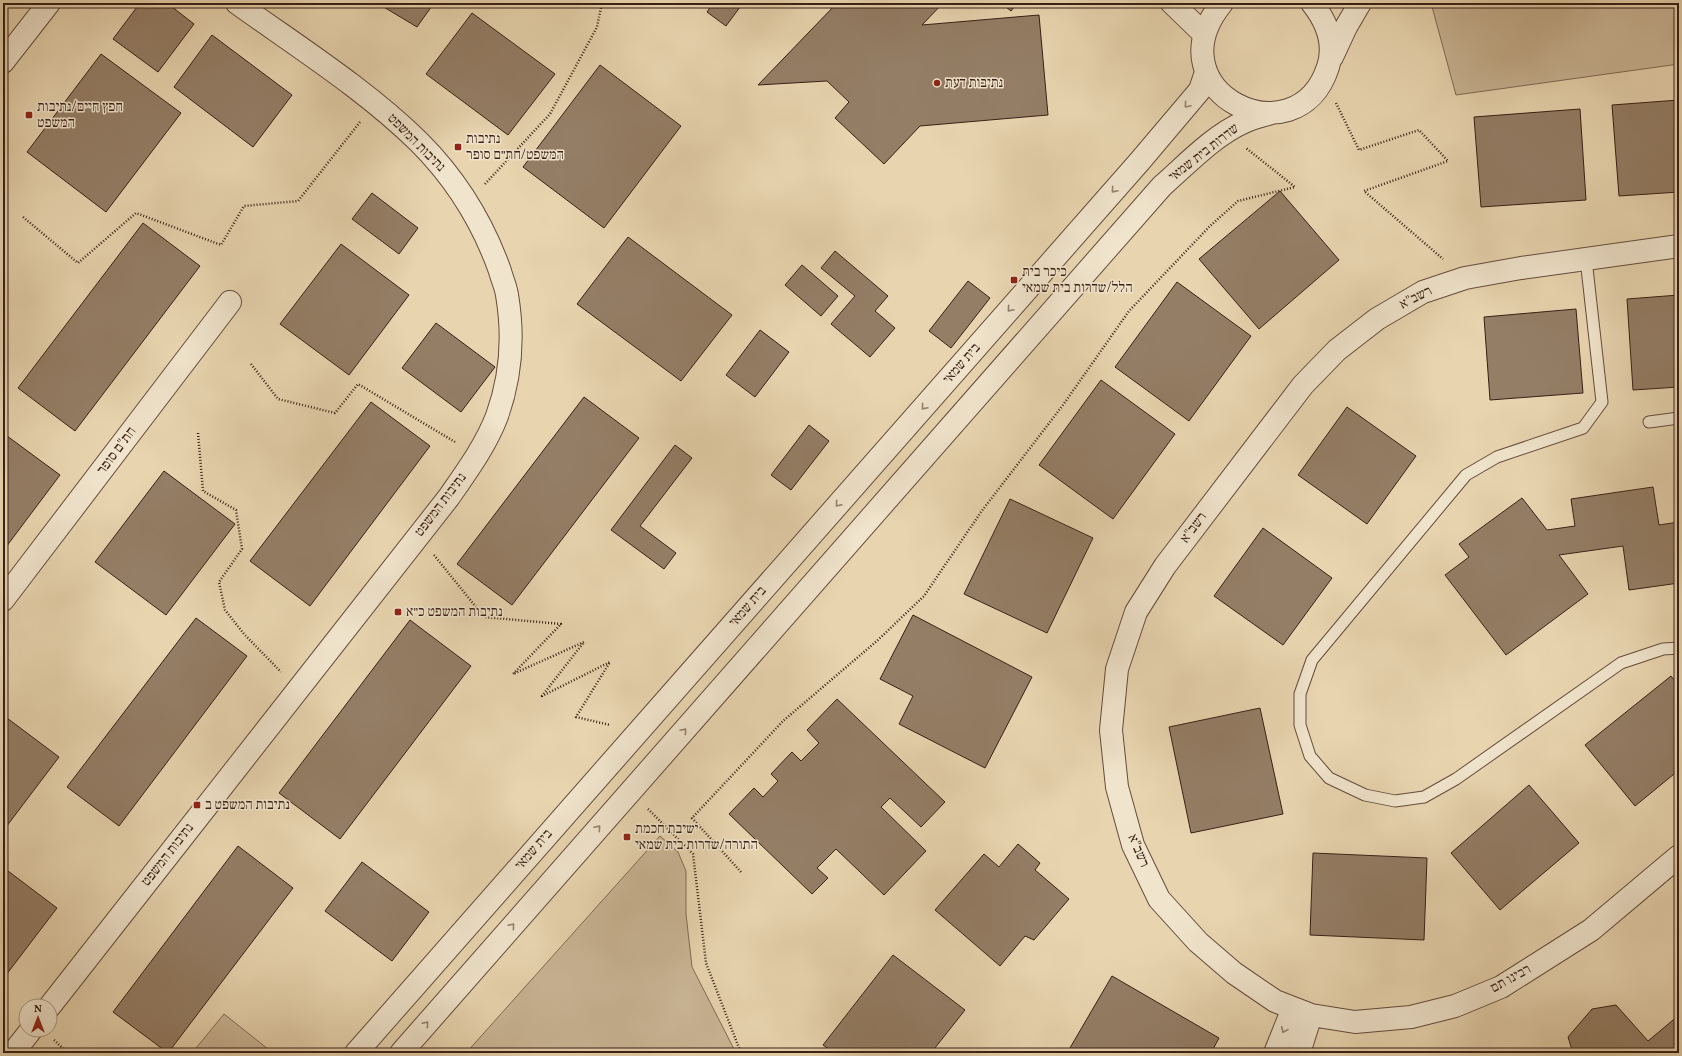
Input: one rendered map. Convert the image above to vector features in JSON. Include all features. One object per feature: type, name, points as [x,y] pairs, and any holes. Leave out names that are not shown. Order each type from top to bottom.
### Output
[{"type":"street","points":[[3,62],[49,3]]},
{"type":"street","name":"נתיבות המשפט","points":[[56,998],[450,497],[477,455],[497,416],[509,374],[511,339],[507,294],[493,253],[473,212],[448,175],[419,142],[374,103],[237,3]]},
{"type":"street","points":[[1172,3],[1204,34]]},
{"type":"street","points":[[1222,3],[1211,16],[1204,34],[1202,53],[1206,72],[1215,88],[1229,101],[1249,111],[1271,113],[1293,108],[1311,96],[1324,79],[1331,58],[1360,3]]},
{"type":"street","points":[[1312,3],[1322,15],[1331,36],[1331,58]]},
{"type":"street","name":"בית שמאי","points":[[356,1053],[1140,161],[1200,90],[1206,72]]},
{"type":"street","name":"שדרות בית שמאי","points":[[401,1053],[1162,186],[1192,159],[1227,133],[1244,122],[1271,113]]},
{"type":"street","name":"רשב\"א","points":[[1302,1012],[1275,1001],[1234,973],[1198,942],[1159,899],[1133,845],[1117,787],[1111,730],[1117,669],[1136,612],[1165,566],[1303,385],[1337,350],[1377,319],[1423,292],[1465,278],[1521,268],[1679,246]]},
{"type":"street","name":"חת\"ם סופר","points":[[3,600],[230,302]]},
{"type":"street","name":"רבינו תם","points":[[1302,1012],[1355,1022],[1412,1017],[1455,1006],[1501,987],[1591,930],[1679,856]]},
{"type":"street","points":[[1275,1053],[1302,1012]]},
{"type":"street","points":[[1299,1053],[1302,1012]]},
{"type":"street","points":[[13,1053],[25,1038]]},
{"type":"lane","points":[[1586,259],[1602,402],[1583,428],[1497,457],[1466,475],[1312,660],[1300,694],[1300,725],[1310,756],[1329,778],[1365,795],[1395,801],[1424,796],[1456,780],[1621,663],[1662,649],[1679,648]]},
{"type":"lane","points":[[1649,422],[1679,418]]},
{"type":"path","points":[[467,203],[550,114],[597,27],[602,3]]},
{"type":"path","points":[[1324,79],[1359,150],[1419,130],[1448,162],[1364,191],[1465,278]]},
{"type":"path","points":[[23,217],[78,263],[136,213],[221,245],[244,206],[298,202],[374,103]]},
{"type":"path","points":[[741,872],[692,818],[783,722],[878,640],[924,596],[981,512],[1064,405],[1129,311],[1209,227],[1238,202],[1295,187],[1227,133]]},
{"type":"path","points":[[251,364],[278,399],[334,413],[358,384],[477,455]]},
{"type":"path","points":[[198,433],[203,491],[236,510],[242,549],[219,582],[225,610],[244,634],[298,689]]},
{"type":"path","points":[[418,536],[484,617],[561,624],[513,674],[584,642],[542,696],[610,662],[576,717],[638,732]]},
{"type":"path","points":[[647,809],[693,854],[706,963],[741,1053]]},
{"type":"shaded area","points":[[1431,3],[1679,3],[1679,64],[1456,95]]},
{"type":"shaded area","points":[[660,836],[678,852],[686,871],[686,914],[692,967],[736,1053],[466,1053]]},
{"type":"shaded area","points":[[224,1014],[273,1053],[192,1053]]},
{"type":"building","points":[[140,3],[167,3],[194,24],[158,72],[113,39]]},
{"type":"building","points":[[377,3],[434,3],[417,27]]},
{"type":"building","points":[[713,3],[743,3],[726,26],[707,12]]},
{"type":"building","name":"נתיבות דעת","points":[[837,3],[943,3],[922,25],[1039,15],[1048,115],[920,126],[884,164],[835,118],[849,102],[827,81],[758,85]]},
{"type":"building","points":[[1001,3],[1017,3],[1011,11]]},
{"type":"building","points":[[472,13],[555,74],[508,135],[426,74]]},
{"type":"building","points":[[212,35],[292,95],[253,147],[174,87]]},
{"type":"building","points":[[101,54],[181,113],[106,212],[27,152]]},
{"type":"building","points":[[600,65],[681,126],[604,228],[523,167]]},
{"type":"building","points":[[1679,100],[1679,192],[1619,196],[1612,105]]},
{"type":"building","points":[[1580,109],[1586,200],[1481,207],[1474,117]]},
{"type":"building","points":[[1280,191],[1339,260],[1259,329],[1199,259]]},
{"type":"building","points":[[372,193],[418,228],[399,254],[352,219]]},
{"type":"building","points":[[143,223],[200,266],[75,431],[18,388]]},
{"type":"building","points":[[628,237],[732,315],[681,381],[577,304]]},
{"type":"building","points":[[341,244],[409,295],[349,375],[280,324]]},
{"type":"building","points":[[835,251],[888,296],[875,311],[895,328],[870,357],[831,324],[855,296],[821,268]]},
{"type":"building","points":[[802,265],[838,296],[821,316],[785,285]]},
{"type":"building","points":[[968,281],[990,298],[951,348],[929,331]]},
{"type":"building","points":[[1177,282],[1251,336],[1189,421],[1115,367]]},
{"type":"building","points":[[1679,295],[1679,387],[1633,390],[1627,299]]},
{"type":"building","points":[[1576,309],[1583,393],[1490,400],[1484,317]]},
{"type":"building","points":[[436,323],[495,367],[461,412],[402,368]]},
{"type":"building","points":[[760,330],[789,352],[755,397],[726,375]]},
{"type":"building","points":[[1101,380],[1175,434],[1113,519],[1039,465]]},
{"type":"building","points":[[584,397],[639,438],[512,605],[457,564]]},
{"type":"building","points":[[371,402],[430,446],[310,606],[250,561]]},
{"type":"building","points":[[1347,407],[1416,456],[1367,524],[1298,475]]},
{"type":"building","points":[[809,425],[829,441],[791,490],[771,475]]},
{"type":"building","points":[[3,433],[60,475],[3,551]]},
{"type":"building","points":[[675,445],[692,458],[640,526],[676,553],[664,569],[611,530]]},
{"type":"building","points":[[164,471],[235,524],[166,615],[95,562]]},
{"type":"building","points":[[1653,487],[1659,525],[1679,522],[1679,583],[1629,590],[1623,546],[1559,555],[1588,594],[1506,655],[1445,575],[1469,557],[1459,544],[1522,498],[1547,530],[1575,526],[1571,499]]},
{"type":"building","points":[[1010,499],[1093,538],[1047,633],[964,594]]},
{"type":"building","points":[[1263,528],[1332,578],[1283,645],[1214,596]]},
{"type":"building","points":[[913,615],[1032,677],[985,768],[899,724],[913,696],[880,679]]},
{"type":"building","points":[[196,618],[247,656],[119,826],[67,787]]},
{"type":"building","points":[[410,620],[471,666],[340,839],[279,793]]},
{"type":"building","points":[[1671,676],[1679,686],[1679,770],[1635,806],[1585,745]]},
{"type":"building","points":[[837,699],[945,802],[921,827],[890,798],[881,807],[926,851],[884,895],[836,849],[817,868],[828,878],[812,894],[729,814],[754,788],[763,797],[778,781],[771,774],[792,752],[801,761],[819,743],[807,730]]},
{"type":"building","points":[[1260,708],[1283,814],[1191,833],[1169,727]]},
{"type":"building","points":[[3,715],[59,757],[3,831]]},
{"type":"building","points":[[1529,785],[1579,843],[1500,910],[1451,853]]},
{"type":"building","points":[[1018,844],[1040,863],[1035,870],[1069,899],[1034,940],[1025,936],[1000,966],[935,910],[984,854],[999,867]]},
{"type":"building","points":[[238,846],[293,888],[168,1053],[113,1012]]},
{"type":"building","points":[[1313,853],[1427,858],[1424,940],[1310,935]]},
{"type":"building","points":[[362,862],[429,912],[392,961],[325,911]]},
{"type":"building","points":[[8,871],[57,908],[3,979],[3,877]]},
{"type":"building","points":[[893,955],[965,1010],[931,1053],[834,1053],[823,1045]]},
{"type":"building","points":[[1112,976],[1219,1038],[1211,1053],[1067,1053]]},
{"type":"building","points":[[1616,1005],[1648,1041],[1679,1015],[1679,1053],[1573,1053],[1568,1037],[1592,1009]]},
{"type":"place","name":"נתיבות דעת","points":[[937,83]]},
{"type":"place","name":"חפץ חיים/נתיבות המשפט","points":[[29,115]]},
{"type":"place","name":"נתיבות המשפט/חת״ם סופר","points":[[458,147]]},
{"type":"place","name":"כיכר בית הלל/שדרות בית שמאי","points":[[1014,280]]},
{"type":"place","name":"נתיבות המשפט כ״א","points":[[398,612]]},
{"type":"place","name":"נתיבות המשפט ב","points":[[197,805]]},
{"type":"place","name":"ישיבת חכמת התורה/שדרות בית שמאי","points":[[627,837]]}]
